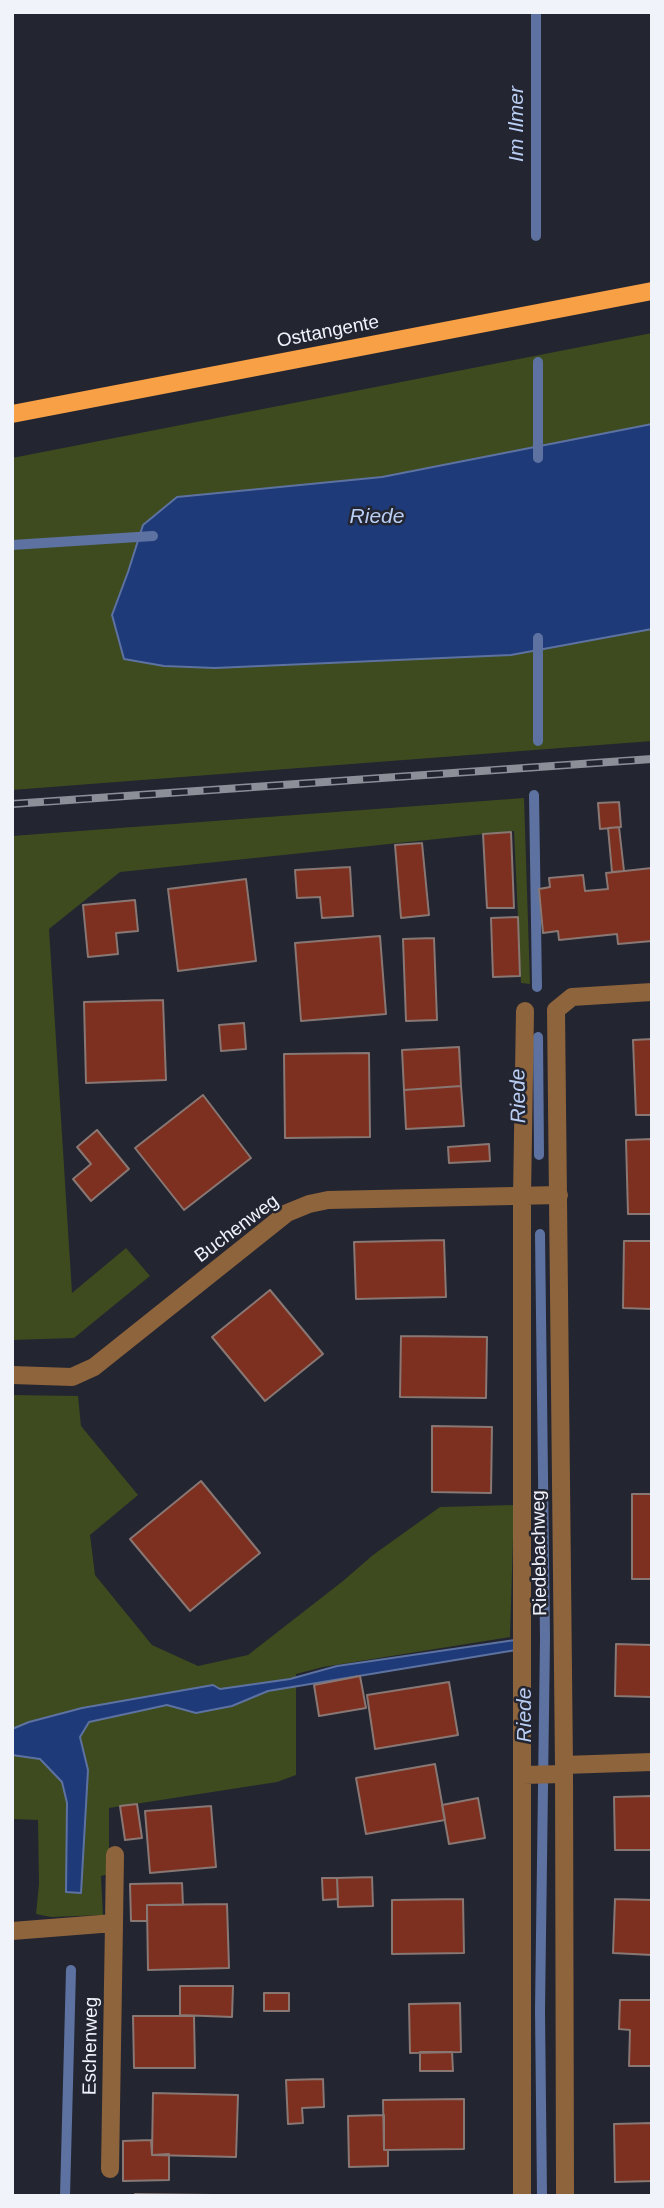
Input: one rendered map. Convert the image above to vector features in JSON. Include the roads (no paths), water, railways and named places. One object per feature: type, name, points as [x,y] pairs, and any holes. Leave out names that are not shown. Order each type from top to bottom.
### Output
[{"type":"main road","name":"Osttangente","points":[[12,414],[652,291]]},
{"type":"street","name":"Riedebachweg","points":[[565,2196],[556,1010],[572,997],[652,992]]},
{"type":"street","name":"Riedebachweg","points":[[522,2196],[526,1775],[523,1654],[522,1196],[525,1011]]},
{"type":"street","name":"Buchenweg","points":[[12,1375],[72,1377],[94,1367],[287,1213],[309,1203],[328,1200],[559,1195]]},
{"type":"street","points":[[526,1775],[652,1762]]},
{"type":"street","name":"Eschenweg","points":[[110,2169],[115,1855]]},
{"type":"street","points":[[12,1931],[114,1923]]},
{"type":"water","points":[[652,424],[652,629],[511,655],[215,668],[164,666],[124,659],[112,615],[143,525],[177,497],[382,477]]},
{"type":"water","points":[[515,1640],[516,1650],[268,1691],[232,1706],[196,1713],[167,1705],[89,1722],[80,1737],[88,1770],[81,1893],[66,1892],[67,1803],[62,1782],[40,1759],[12,1755],[12,1729],[82,1708],[213,1685],[220,1689],[290,1679],[337,1666]]},
{"type":"waterway","name":"Im Ilmer","points":[[536,12],[536,236]]},
{"type":"waterway","name":"Im Ilmer","points":[[538,362],[538,458]]},
{"type":"waterway","name":"Riede","points":[[12,545],[153,536]]},
{"type":"waterway","name":"Riede","points":[[538,638],[538,741]]},
{"type":"waterway","name":"Riede","points":[[534,795],[537,987]]},
{"type":"waterway","name":"Riede","points":[[538,1037],[539,1155]]},
{"type":"waterway","name":"Riede","points":[[540,1234],[545,1638],[540,2010],[542,2196]]},
{"type":"waterway","points":[[65,2196],[71,1970]]},
{"type":"railway","points":[[12,804],[652,759]]}]
